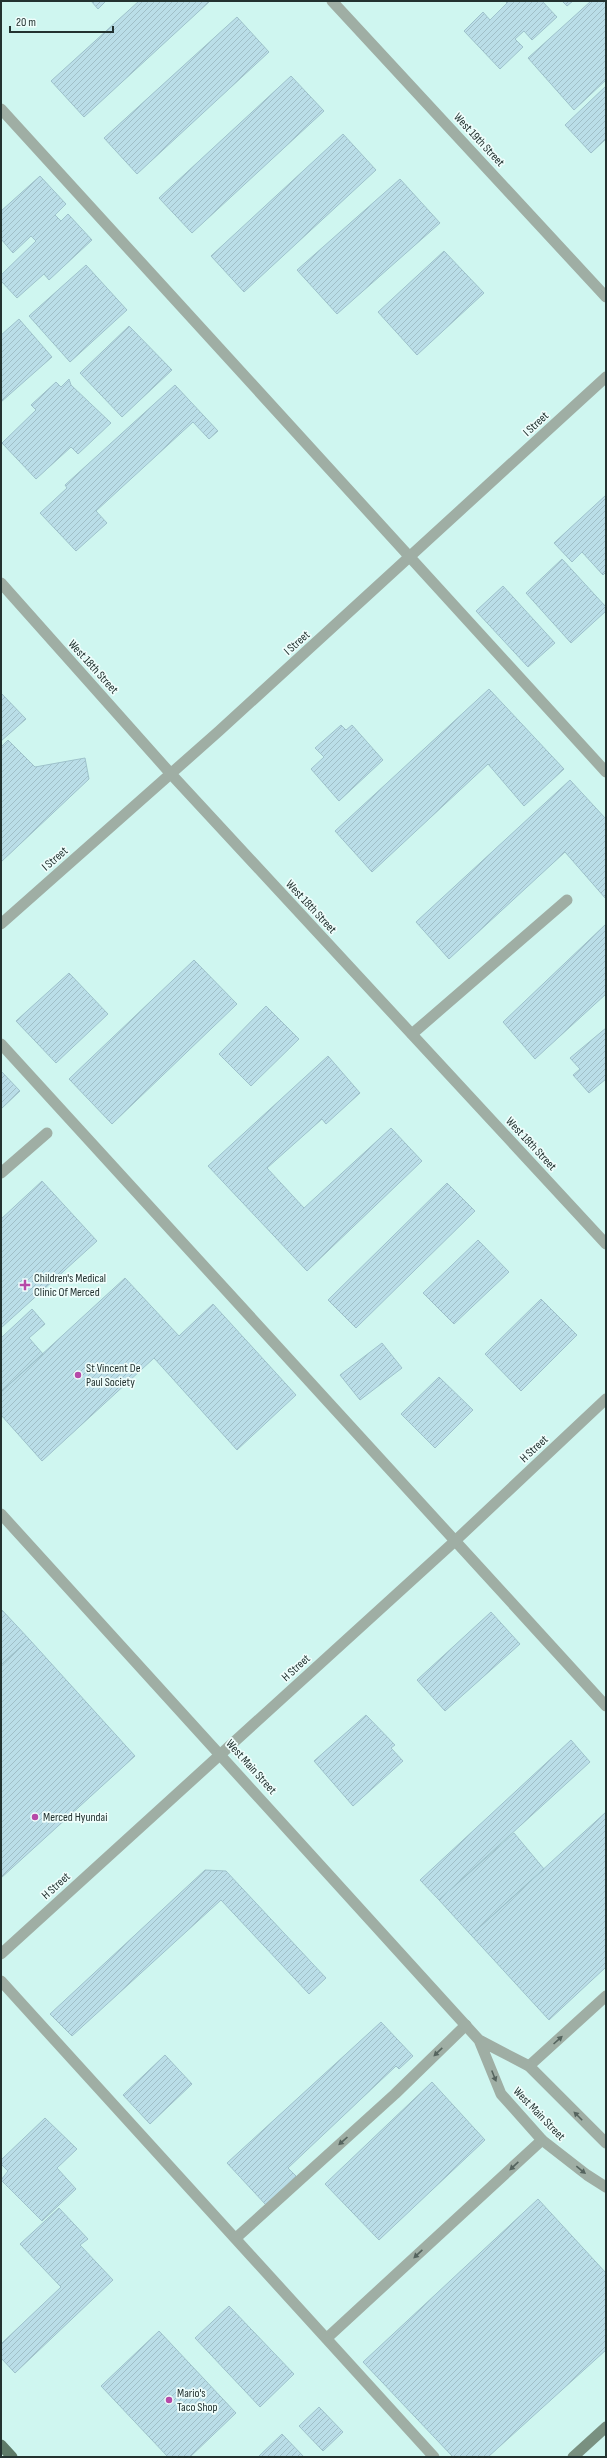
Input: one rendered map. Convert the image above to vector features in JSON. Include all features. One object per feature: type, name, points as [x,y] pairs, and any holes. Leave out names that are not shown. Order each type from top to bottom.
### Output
[{"type":"main road","points":[[573,2457],[606,2427]]},
{"type":"main road","points":[[1,2445],[12,2457]]},
{"type":"street","name":"West 19th Street","points":[[332,1],[606,297]]},
{"type":"street","points":[[1,109],[606,772]]},
{"type":"street","name":"I Street","points":[[1,924],[171,774],[411,557],[606,377]]},
{"type":"street","name":"West 18th Street","points":[[1,584],[171,774],[606,1244]]},
{"type":"street","points":[[412,1034],[567,900]]},
{"type":"street","points":[[1,1044],[606,1706]]},
{"type":"street","points":[[1,1173],[47,1133]]},
{"type":"street","name":"H Street","points":[[1,1954],[455,1541],[606,1399]]},
{"type":"street","name":"West Main Street","points":[[1,1514],[221,1754],[479,2040],[502,2094],[542,2140],[587,2175],[606,2187]]},
{"type":"street","points":[[1,1981],[434,2457]]},
{"type":"street","points":[[529,2066],[606,1996]]},
{"type":"street","points":[[236,2238],[395,2094],[466,2025]]},
{"type":"street","name":"West Main Street","points":[[479,2040],[529,2066],[606,2143]]},
{"type":"street","points":[[327,2338],[542,2140]]},
{"type":"building","points":[[91,1],[106,1],[98,9]]},
{"type":"building","points":[[139,1],[210,1],[84,117],[51,81]]},
{"type":"building","points":[[505,1],[542,1],[557,17],[532,40],[524,31],[515,39],[523,47],[500,69],[464,31],[483,12],[490,20],[507,3]]},
{"type":"building","points":[[562,1],[573,1],[567,6]]},
{"type":"building","points":[[591,1],[606,1],[606,80],[574,110],[528,58]]},
{"type":"building","points":[[237,17],[269,52],[137,174],[104,138]]},
{"type":"building","points":[[291,76],[324,111],[192,233],[159,198]]},
{"type":"building","points":[[606,86],[606,139],[591,153],[565,125]]},
{"type":"building","points":[[343,134],[376,170],[244,292],[211,256]]},
{"type":"building","points":[[40,176],[66,204],[55,215],[61,221],[68,214],[92,240],[49,280],[44,274],[17,298],[1,281],[1,275],[36,241],[31,236],[13,253],[1,239],[1,211]]},
{"type":"building","points":[[400,179],[440,223],[337,314],[297,270]]},
{"type":"building","points":[[444,251],[484,293],[417,355],[378,312]]},
{"type":"building","points":[[86,265],[127,310],[70,362],[29,316]]},
{"type":"building","points":[[19,319],[52,357],[1,402],[1,335]]},
{"type":"building","points":[[129,326],[172,370],[122,417],[80,373]]},
{"type":"building","points":[[69,379],[71,385],[111,423],[78,454],[71,447],[36,479],[2,443],[36,410],[31,405],[56,382],[61,387]]},
{"type":"building","points":[[175,385],[218,431],[209,439],[193,422],[96,511],[107,523],[76,551],[40,513],[67,488],[65,485]]},
{"type":"building","points":[[606,495],[606,572],[603,575],[582,552],[572,562],[554,543]]},
{"type":"building","points":[[562,559],[606,607],[606,611],[571,643],[526,593]]},
{"type":"building","points":[[503,586],[555,643],[528,667],[476,611]]},
{"type":"building","points":[[489,689],[564,769],[524,806],[488,764],[372,872],[335,831]]},
{"type":"building","points":[[1,693],[26,719],[1,741]]},
{"type":"building","points":[[341,725],[346,730],[352,725],[383,760],[339,801],[311,769],[324,757],[315,748]]},
{"type":"building","points":[[8,740],[35,767],[85,758],[89,779],[1,862],[1,747]]},
{"type":"building","points":[[570,780],[606,819],[606,899],[565,852],[449,959],[416,922]]},
{"type":"building","points":[[606,924],[606,994],[535,1059],[503,1022]]},
{"type":"building","points":[[194,960],[237,1004],[112,1124],[69,1079]]},
{"type":"building","points":[[69,973],[108,1014],[56,1063],[16,1021]]},
{"type":"building","points":[[266,1006],[299,1039],[251,1086],[219,1054]]},
{"type":"building","points":[[606,1028],[606,1079],[589,1093],[573,1075],[580,1069],[570,1058]]},
{"type":"building","points":[[328,1056],[360,1093],[326,1124],[322,1119],[267,1168],[304,1208],[391,1128],[422,1161],[307,1271],[208,1166]]},
{"type":"building","points":[[1,1071],[20,1091],[1,1109]]},
{"type":"building","name":"Children's Medical Clinic Of Merced","points":[[42,1181],[97,1241],[1,1328],[1,1219]]},
{"type":"building","points":[[447,1183],[475,1211],[356,1328],[328,1300]]},
{"type":"building","points":[[478,1240],[509,1272],[454,1324],[423,1293]]},
{"type":"building","name":"St Vincent De Paul Society","points":[[125,1278],[179,1336],[213,1304],[296,1395],[237,1450],[154,1358],[42,1461],[1,1415],[1,1392]]},
{"type":"building","points":[[541,1299],[577,1335],[521,1391],[485,1354]]},
{"type":"building","points":[[32,1309],[45,1324],[29,1338],[43,1354],[1,1392],[1,1338]]},
{"type":"building","points":[[382,1343],[402,1368],[360,1400],[340,1375]]},
{"type":"building","points":[[439,1377],[473,1410],[435,1448],[401,1414]]},
{"type":"building","points":[[1,1609],[29,1639],[1,1665]]},
{"type":"building","points":[[491,1612],[520,1644],[445,1711],[417,1680]]},
{"type":"building","name":"Merced Hyundai","points":[[29,1639],[135,1756],[1,1878],[1,1665]]},
{"type":"building","points":[[366,1715],[395,1745],[391,1748],[403,1761],[353,1806],[314,1761]]},
{"type":"building","points":[[571,1740],[590,1762],[439,1900],[420,1880]]},
{"type":"building","points":[[606,1812],[606,1967],[549,2020],[471,1935]]},
{"type":"building","points":[[514,1833],[544,1869],[471,1935],[439,1900]]},
{"type":"building","points":[[205,1870],[226,1871],[326,1978],[309,1994],[221,1900],[72,2036],[50,2014]]},
{"type":"building","points":[[381,2022],[413,2056],[399,2069],[396,2066],[288,2168],[296,2176],[266,2205],[227,2163]]},
{"type":"building","points":[[165,2055],[192,2084],[150,2124],[123,2095]]},
{"type":"building","points":[[432,2082],[485,2140],[379,2240],[325,2184]]},
{"type":"building","points":[[45,2118],[77,2149],[57,2168],[76,2189],[42,2221],[1,2180],[8,2171],[1,2164],[1,2160]]},
{"type":"building","points":[[538,2199],[606,2273],[606,2350],[488,2457],[453,2457],[363,2362]]},
{"type":"building","points":[[59,2208],[88,2239],[80,2245],[113,2280],[15,2373],[1,2358],[1,2344],[61,2287],[20,2244]]},
{"type":"building","points":[[229,2306],[294,2374],[260,2407],[195,2338]]},
{"type":"building","name":"Mario's Taco Shop","points":[[159,2331],[236,2413],[190,2457],[168,2457],[101,2386]]},
{"type":"building","points":[[319,2407],[343,2432],[323,2451],[299,2426]]},
{"type":"building","points":[[282,2434],[304,2457],[258,2457]]},
{"type":"place","name":"Children's Medical Clinic Of Merced","points":[[25,1285]]},
{"type":"place","name":"St Vincent De Paul Society","points":[[78,1375]]},
{"type":"place","name":"Merced Hyundai","points":[[35,1817]]},
{"type":"place","name":"Mario's Taco Shop","points":[[169,2400]]}]
